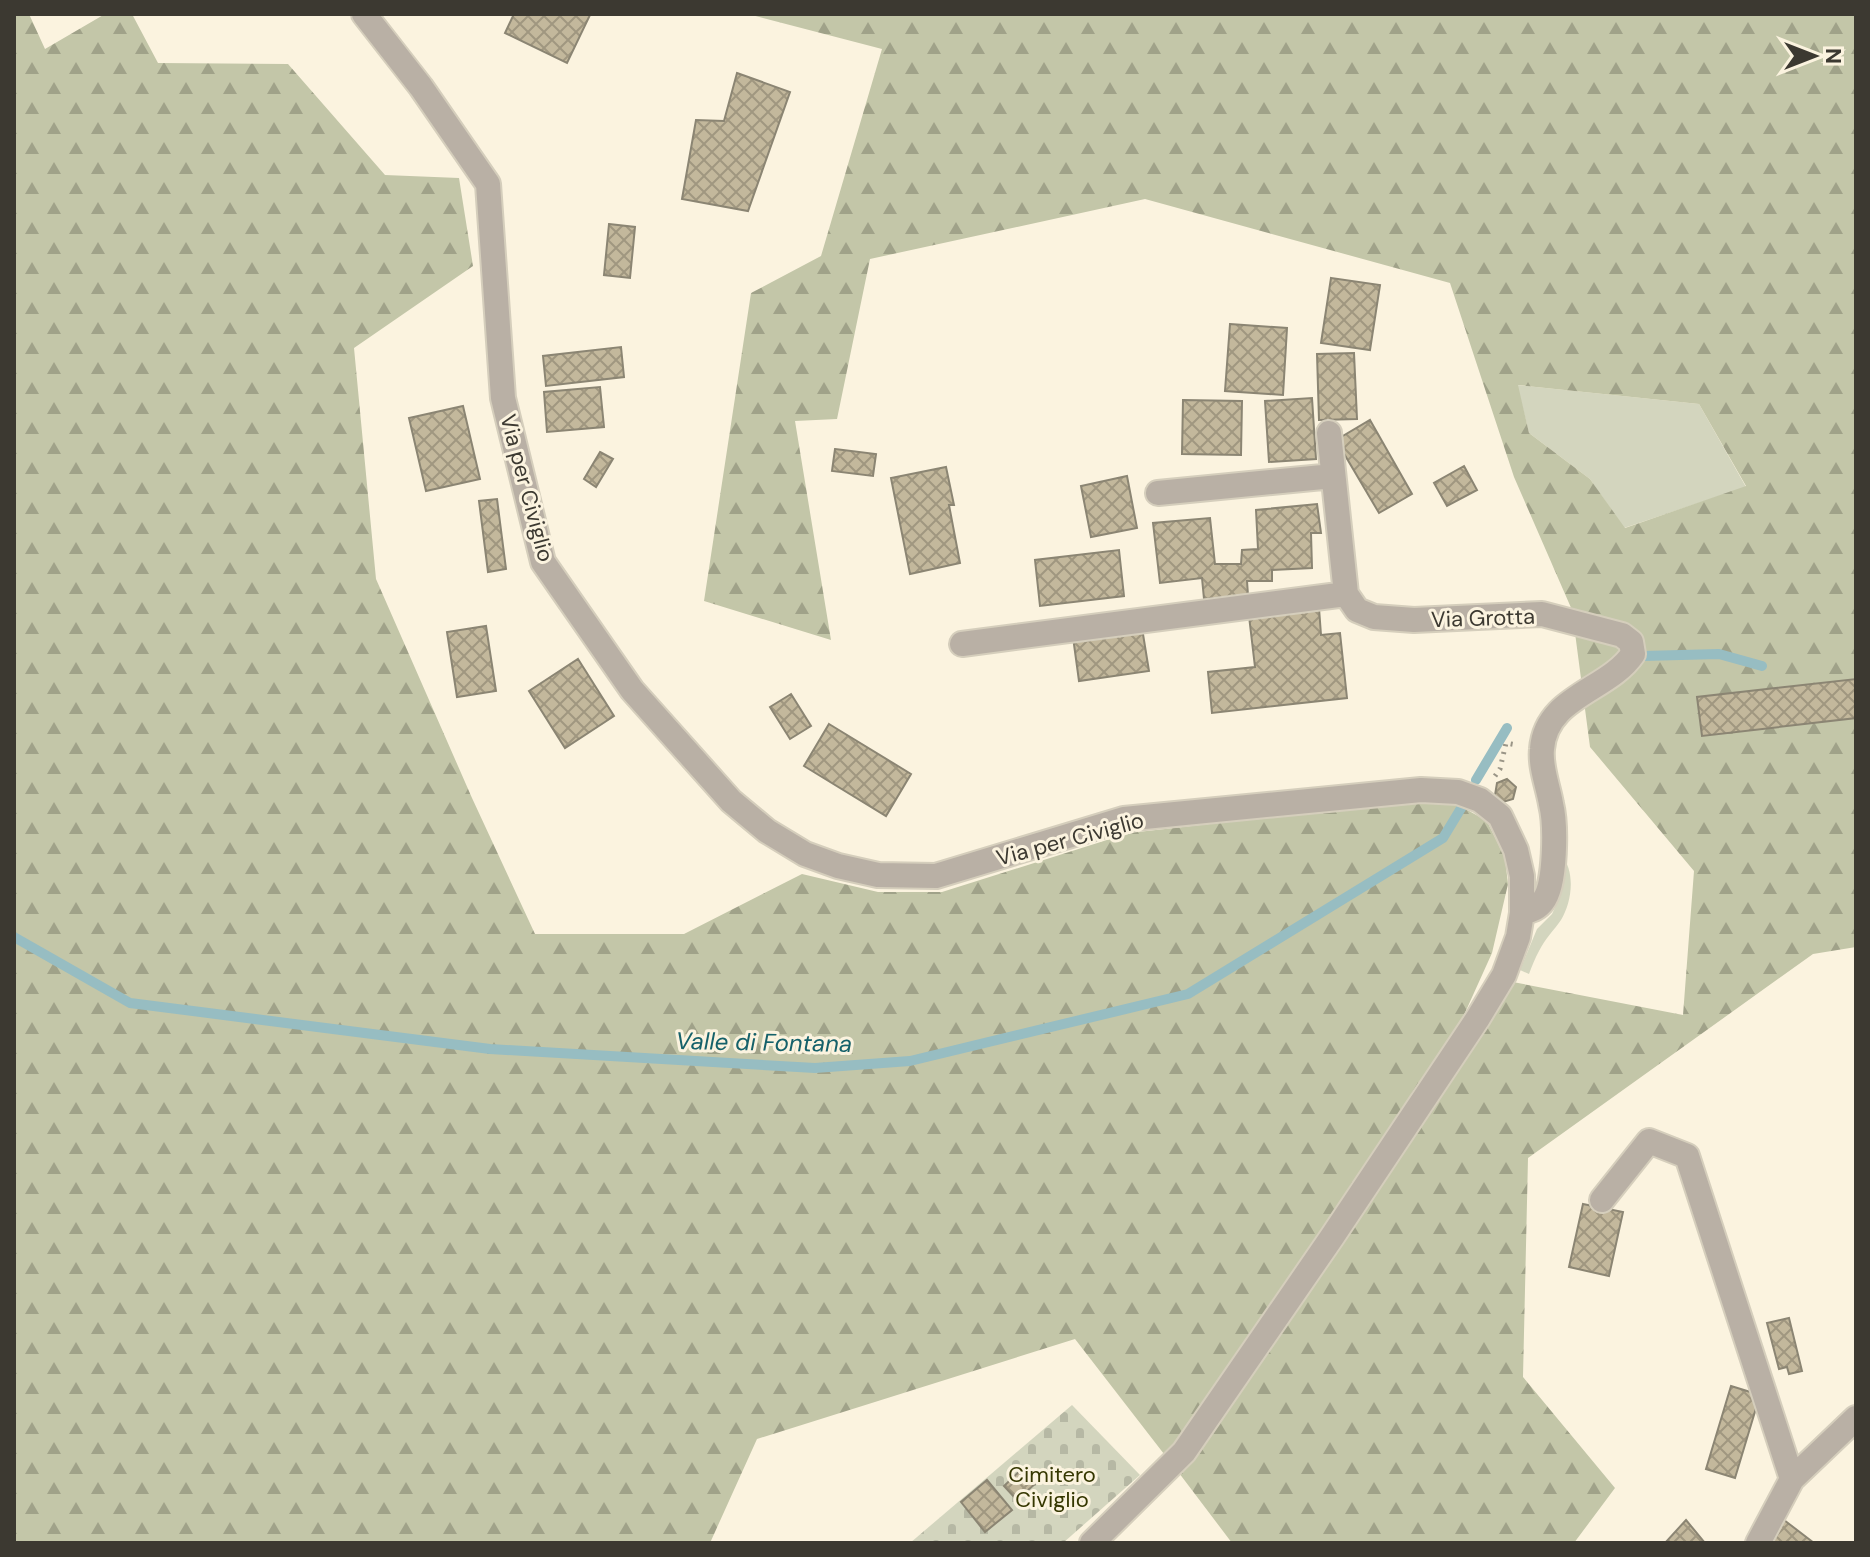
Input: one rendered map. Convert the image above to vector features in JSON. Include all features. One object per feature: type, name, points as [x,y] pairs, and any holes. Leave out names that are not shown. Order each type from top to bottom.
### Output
[{"type":"street","name":"Via per Civiglio","points":[[364,14],[421,87],[488,184],[503,398],[543,562],[632,690],[731,801],[767,831],[805,854],[838,866],[878,875],[936,876],[1124,819],[1421,790],[1458,792],[1480,800]]},
{"type":"street","points":[[962,644],[1346,594],[1329,433]]},
{"type":"street","points":[[1158,493],[1333,476]]},
{"type":"street","name":"Via Grotta","points":[[1346,594],[1357,610],[1374,617],[1414,620],[1542,614],[1622,635],[1631,642],[1633,654],[1624,667],[1571,699],[1545,729],[1542,750]]},
{"type":"street","points":[[1522,913],[1535,909],[1545,899],[1550,884],[1554,831],[1542,750]]},
{"type":"street","points":[[1092,1543],[1184,1452],[1332,1237],[1498,986],[1518,937],[1522,913],[1522,876],[1516,850],[1500,816],[1480,800]]},
{"type":"street","points":[[1602,1200],[1649,1141],[1687,1156],[1792,1479]]},
{"type":"street","points":[[1758,1543],[1792,1479],[1856,1418]]},
{"type":"path","points":[[1480,800],[1500,769],[1506,743],[1542,750]]},
{"type":"green space","points":[[14,14],[29,14],[45,49],[105,14],[132,14],[158,63],[288,64],[385,175],[459,178],[473,266],[354,348],[376,579],[535,934],[684,934],[802,874],[878,892],[942,892],[1129,833],[1423,800],[1453,802],[1487,821],[1505,858],[1508,884],[1492,953],[1464,1015],[1323,1233],[1178,1441],[1164,1454],[1075,1339],[757,1439],[710,1543],[14,1543]]},
{"type":"green space","points":[[748,14],[1856,14],[1856,947],[1813,954],[1528,1158],[1523,1377],[1615,1488],[1574,1543],[1232,1543],[1179,1473],[1513,982],[1683,1015],[1694,871],[1590,747],[1572,610],[1514,477],[1450,283],[1145,199],[870,259],[837,419],[795,421],[831,640],[704,601],[751,293],[821,256],[882,49]],"holes":[[[1518,385],[1699,404],[1746,486],[1625,528],[1590,479],[1529,433]]]},
{"type":"green space","points":[[1517,385],[1699,404],[1746,487],[1624,528],[1590,479],[1529,433]]},
{"type":"green space","points":[[1561,855],[1569,869],[1571,887],[1568,904],[1561,920],[1541,947],[1529,974],[1520,970],[1537,929],[1552,914],[1560,897],[1564,874]]},
{"type":"green space","name":"Cimitero Civiglio","points":[[1072,1405],[1140,1475],[1063,1543],[910,1543]]},
{"type":"building","points":[[514,14],[590,15],[567,63],[505,33]]},
{"type":"building","points":[[737,73],[790,92],[748,211],[682,199],[696,120],[724,121]]},
{"type":"building","points":[[609,224],[635,227],[630,278],[604,275]]},
{"type":"building","points":[[1331,278],[1380,285],[1370,350],[1321,343]]},
{"type":"building","points":[[1230,324],[1287,328],[1283,395],[1225,391]]},
{"type":"building","points":[[621,347],[624,377],[546,386],[543,356]]},
{"type":"building","points":[[1354,353],[1357,419],[1319,420],[1317,354]]},
{"type":"building","points":[[600,387],[604,427],[547,432],[544,392]]},
{"type":"building","points":[[1312,398],[1316,459],[1269,462],[1265,401]]},
{"type":"building","points":[[1183,400],[1242,401],[1241,455],[1182,454]]},
{"type":"building","points":[[463,406],[480,479],[426,491],[409,418]]},
{"type":"building","points":[[1370,420],[1412,494],[1379,513],[1336,440]]},
{"type":"building","points":[[835,449],[876,454],[873,476],[832,471]]},
{"type":"building","points":[[600,452],[613,459],[596,487],[584,479]]},
{"type":"building","points":[[1464,466],[1477,490],[1447,506],[1434,483]]},
{"type":"building","points":[[946,467],[954,505],[949,505],[960,563],[910,574],[891,478]]},
{"type":"building","points":[[1127,476],[1137,528],[1091,537],[1081,486]]},
{"type":"building","points":[[497,499],[506,569],[488,572],[479,501]]},
{"type":"building","points":[[1317,504],[1321,533],[1311,533],[1312,568],[1272,570],[1272,581],[1247,581],[1248,595],[1204,599],[1202,578],[1160,583],[1153,523],[1210,518],[1215,564],[1241,564],[1242,550],[1258,549],[1256,510]]},
{"type":"building","points":[[1119,550],[1124,596],[1040,606],[1035,560]]},
{"type":"building","points":[[1319,608],[1321,635],[1340,633],[1347,698],[1212,713],[1208,672],[1255,667],[1249,616]]},
{"type":"building","points":[[486,626],[496,691],[457,697],[447,632]]},
{"type":"building","points":[[1142,628],[1149,671],[1079,681],[1073,637]]},
{"type":"building","points":[[578,659],[614,716],[565,748],[529,691]]},
{"type":"building","points":[[1856,679],[1856,718],[1702,736],[1697,697]]},
{"type":"building","points":[[791,694],[811,726],[790,739],[770,707]]},
{"type":"building","points":[[829,724],[911,774],[886,816],[804,766]]},
{"type":"building","points":[[1507,779],[1516,787],[1513,799],[1503,802],[1495,795],[1497,783]]},
{"type":"building","points":[[1583,1204],[1623,1212],[1609,1276],[1569,1267]]},
{"type":"building","points":[[1789,1318],[1802,1371],[1789,1374],[1787,1367],[1779,1369],[1767,1323]]},
{"type":"building","points":[[1731,1386],[1760,1395],[1735,1478],[1706,1469]]},
{"type":"building","points":[[1023,1468],[1036,1483],[1017,1500],[1004,1486]]},
{"type":"building","points":[[987,1480],[1012,1510],[985,1532],[961,1502]]},
{"type":"building","points":[[1686,1520],[1705,1543],[1665,1543]]},
{"type":"building","points":[[1784,1520],[1814,1543],[1772,1543]]},
{"type":"waterway","name":"Valle di Fontana","points":[[1643,656],[1719,654],[1762,666]]},
{"type":"waterway","name":"Valle di Fontana","points":[[1476,780],[1507,728]]},
{"type":"waterway","name":"Valle di Fontana","points":[[14,937],[130,1003],[490,1049],[815,1068],[910,1061],[1188,994],[1443,838],[1463,805]]}]
